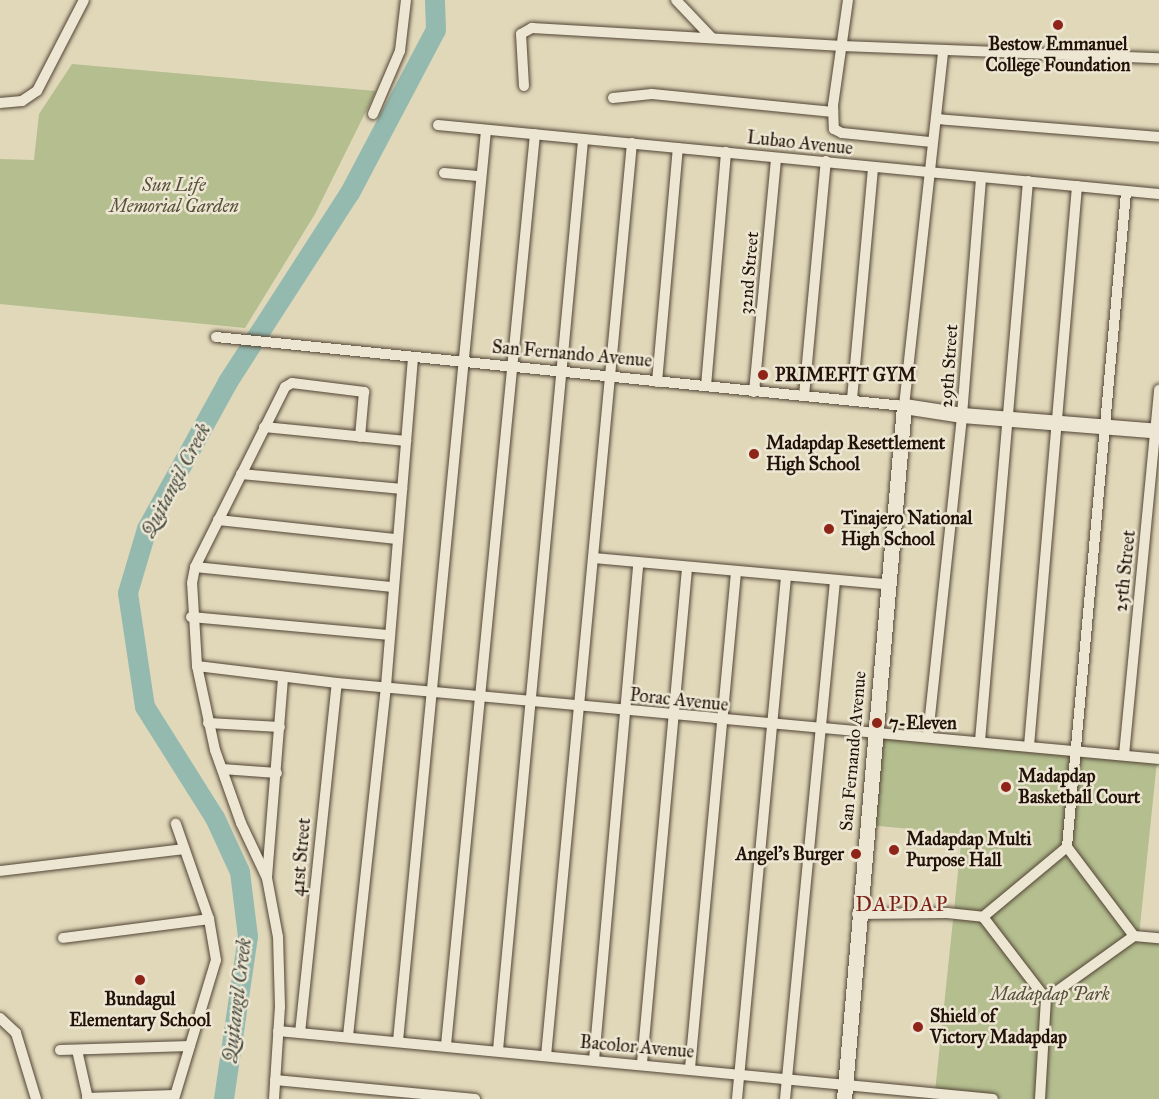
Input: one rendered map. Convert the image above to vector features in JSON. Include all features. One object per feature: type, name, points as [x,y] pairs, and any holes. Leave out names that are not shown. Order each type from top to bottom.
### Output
[{"type":"main road","name":"San Fernando Avenue","points":[[844,1099],[857,914],[904,406],[962,415],[1157,431]]},
{"type":"street","points":[[0,103],[22,101],[37,91],[84,0]]},
{"type":"street","points":[[373,114],[400,51],[406,0]]},
{"type":"street","points":[[676,0],[712,38]]},
{"type":"street","points":[[848,0],[833,112],[834,129],[842,133],[930,142]]},
{"type":"street","points":[[524,87],[524,30],[842,46],[1159,58]]},
{"type":"street","name":"San Fernando Avenue","points":[[216,337],[513,369],[852,399],[904,406],[930,142],[937,119],[943,50]]},
{"type":"street","points":[[613,98],[652,94],[833,112]]},
{"type":"street","points":[[937,119],[1159,137]]},
{"type":"street","name":"Lubao Avenue","points":[[438,125],[1159,194]]},
{"type":"street","points":[[398,1041],[434,690],[486,130]]},
{"type":"street","points":[[447,1045],[535,134]]},
{"type":"street","points":[[498,1050],[583,140]]},
{"type":"street","points":[[546,1056],[632,143]]},
{"type":"street","points":[[657,382],[678,148]]},
{"type":"street","points":[[706,386],[726,152]]},
{"type":"street","name":"32nd Street","points":[[754,392],[776,158]]},
{"type":"street","points":[[804,396],[826,161]]},
{"type":"street","points":[[852,399],[873,167]]},
{"type":"street","points":[[444,173],[481,176]]},
{"type":"street","name":"29th Street","points":[[928,735],[962,415],[981,178]]},
{"type":"street","points":[[980,741],[1028,181]]},
{"type":"street","points":[[1029,746],[1077,186]]},
{"type":"street","points":[[1126,192],[1067,847],[1134,936]]},
{"type":"street","points":[[348,1036],[386,686],[413,358]]},
{"type":"street","points":[[267,878],[241,823],[208,723],[197,666],[191,617],[195,567],[283,390],[292,383],[364,392],[360,437]]},
{"type":"street","name":"25th Street","points":[[1124,755],[1157,431],[1159,390]]},
{"type":"street","points":[[264,427],[406,441]]},
{"type":"street","points":[[241,474],[402,489]]},
{"type":"street","points":[[218,520],[397,539]]},
{"type":"street","points":[[593,558],[786,577],[887,584]]},
{"type":"street","points":[[594,1060],[638,563]]},
{"type":"street","points":[[195,567],[393,587]]},
{"type":"street","points":[[642,1063],[676,716],[687,567]]},
{"type":"street","points":[[690,1068],[736,572]]},
{"type":"street","points":[[737,1099],[774,725],[786,577]]},
{"type":"street","points":[[785,1099],[835,581]]},
{"type":"street","points":[[191,617],[390,635]]},
{"type":"street","name":"Porac Avenue","points":[[197,666],[337,683],[434,690],[723,721],[928,735],[1159,759]]},
{"type":"street","points":[[274,1099],[280,953],[267,878],[284,677]]},
{"type":"street","name":"41st Street","points":[[300,1033],[337,683]]},
{"type":"street","points":[[208,723],[280,727]]},
{"type":"street","points":[[222,769],[277,773]]},
{"type":"street","points":[[77,1050],[88,1099],[174,1097],[216,960],[209,920],[176,824]]},
{"type":"street","points":[[857,914],[983,916],[1067,847]]},
{"type":"street","points":[[0,871],[184,849]]},
{"type":"street","points":[[983,916],[1046,999],[1040,1099]]},
{"type":"street","points":[[63,938],[209,920]]},
{"type":"street","points":[[1046,999],[1134,936],[1159,938]]},
{"type":"street","points":[[0,1018],[16,1033],[36,1099]]},
{"type":"street","name":"Bacolor Avenue","points":[[278,1032],[348,1036],[546,1056],[642,1063],[845,1083],[895,1093],[992,1099]]},
{"type":"street","points":[[60,1050],[190,1046]]},
{"type":"street","points":[[275,1080],[475,1099]]},
{"type":"green space","name":"Sun Life Memorial Garden","points":[[72,64],[376,91],[315,214],[245,328],[0,304],[0,159],[34,160],[39,114]]},
{"type":"green space","name":"Madapdap Park","points":[[878,733],[1157,761],[1139,936],[1159,938],[1159,1099],[1004,1099],[935,1092],[962,834],[869,825]]},
{"type":"waterway","name":"Quitangil Creek","points":[[224,1099],[248,937],[240,872],[215,818],[145,707],[128,593],[147,529],[228,382],[350,193],[436,30],[435,0]]},
{"type":"place","name":"Bestow Emmanuel College Foundation","points":[[1058,25]]},
{"type":"place","name":"PRIMEFIT GYM","points":[[763,375]]},
{"type":"place","name":"Madapdap Resettlement High School","points":[[754,454]]},
{"type":"place","name":"Tinajero National High School","points":[[829,529]]},
{"type":"place","name":"7-Eleven","points":[[877,723]]},
{"type":"place","name":"Madapdap Basketball Court","points":[[1006,787]]},
{"type":"place","name":"Madapdap Multi Purpose Hall","points":[[894,850]]},
{"type":"place","name":"Angel's Burger","points":[[856,854]]},
{"type":"place","name":"Bundagul Elementary School","points":[[140,980]]},
{"type":"place","name":"Shield of Victory Madapdap","points":[[918,1027]]},
{"type":"district","name":"DAPDAP","points":[[902,904]]}]
